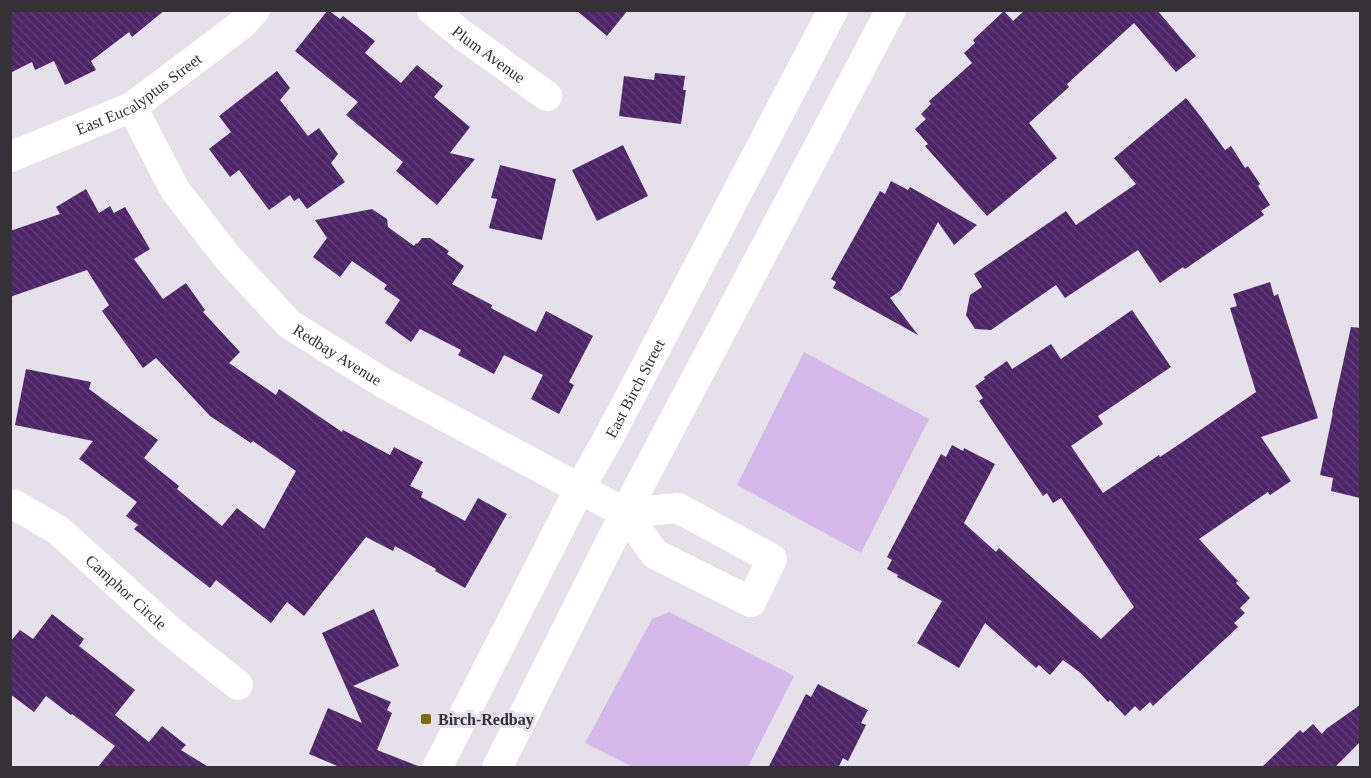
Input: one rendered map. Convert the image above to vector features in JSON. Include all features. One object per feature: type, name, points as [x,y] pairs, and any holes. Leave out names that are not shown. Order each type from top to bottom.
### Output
[{"type":"street","name":"East Eucalyptus Street","points":[[10,157],[132,107],[241,25],[255,10]]},
{"type":"street","name":"Plum Avenue","points":[[432,10],[547,96]]},
{"type":"street","name":"East Birch Street","points":[[437,768],[580,488],[833,10]]},
{"type":"street","points":[[496,768],[625,513],[891,10]]},
{"type":"street","name":"Redbay Avenue","points":[[132,107],[176,190],[228,258],[289,324],[385,384],[625,513]]},
{"type":"street","name":"Camphor Circle","points":[[10,506],[15,505],[58,530],[170,631],[238,685]]},
{"type":"street","points":[[678,508],[772,560],[751,602],[655,554],[625,513],[678,508]]},
{"type":"shaded area","points":[[804,352],[929,419],[861,553],[737,485]]},
{"type":"shaded area","points":[[669,612],[794,676],[748,767],[633,767],[585,743],[652,619]]},
{"type":"building","points":[[10,10],[165,10],[132,37],[129,32],[91,61],[96,70],[65,85],[54,61],[35,70],[32,62],[10,73]]},
{"type":"building","points":[[328,10],[340,19],[343,16],[375,41],[365,53],[401,83],[417,65],[443,86],[434,97],[470,127],[450,153],[475,159],[437,205],[396,171],[403,162],[346,115],[358,102],[295,51]]},
{"type":"building","points":[[576,10],[628,10],[607,36]]},
{"type":"building","points":[[1025,10],[1157,10],[1196,56],[1176,72],[1134,23],[1067,84],[1069,87],[1029,123],[1057,158],[987,216],[925,146],[928,144],[915,129],[926,119],[921,114],[931,104],[929,101],[972,63],[964,53],[975,43],[973,40],[1004,11],[1013,21]]},
{"type":"building","points":[[277,71],[290,88],[280,100],[308,136],[319,128],[338,154],[331,163],[345,182],[307,209],[299,198],[294,201],[290,195],[269,210],[239,170],[230,177],[209,149],[231,132],[219,116]]},
{"type":"building","points":[[655,73],[685,76],[683,90],[686,90],[681,124],[619,116],[624,76],[654,80]]},
{"type":"building","points":[[1186,98],[1225,150],[1231,146],[1245,168],[1248,166],[1260,184],[1258,186],[1270,205],[1261,211],[1264,215],[1185,269],[1183,267],[1160,283],[1138,250],[1065,298],[1056,285],[991,330],[975,329],[966,315],[970,295],[982,287],[974,274],[1066,211],[1076,225],[1136,184],[1114,158]]},
{"type":"building","points":[[623,145],[648,196],[597,221],[572,170]]},
{"type":"building","points":[[500,165],[556,179],[542,240],[489,228],[497,199],[491,198]]},
{"type":"building","points":[[891,181],[908,190],[910,187],[977,225],[954,245],[938,222],[901,290],[890,298],[918,335],[833,288],[836,282],[831,279],[880,191],[885,194]]},
{"type":"building","points":[[86,189],[99,213],[110,206],[114,213],[125,207],[150,249],[134,259],[163,299],[186,283],[205,310],[203,312],[240,352],[229,363],[276,395],[279,389],[342,432],[343,430],[390,455],[394,447],[423,462],[410,486],[423,492],[421,497],[465,521],[478,498],[507,514],[465,588],[395,546],[393,551],[366,537],[304,616],[287,602],[271,623],[216,580],[210,588],[134,529],[138,525],[126,516],[137,502],[79,459],[93,441],[15,425],[26,369],[91,382],[89,389],[158,440],[144,458],[179,486],[177,489],[222,526],[237,508],[264,529],[296,471],[253,441],[251,443],[210,416],[156,358],[143,368],[102,311],[109,305],[87,270],[10,297],[10,231],[60,214],[56,207]]},
{"type":"building","points":[[372,209],[387,219],[388,227],[414,246],[422,238],[430,238],[449,251],[447,254],[464,266],[452,284],[492,305],[491,308],[536,332],[546,311],[593,336],[569,382],[574,385],[559,414],[531,399],[543,375],[504,355],[494,374],[458,355],[461,350],[420,329],[411,342],[385,323],[400,300],[384,289],[387,285],[352,261],[340,277],[313,257],[327,238],[315,220]]},
{"type":"building","points":[[1270,282],[1274,296],[1278,294],[1318,418],[1261,437],[1291,481],[1270,495],[1268,492],[1199,539],[1238,581],[1236,583],[1250,598],[1240,608],[1245,613],[1234,623],[1238,627],[1153,706],[1150,702],[1140,711],[1135,706],[1125,716],[1110,700],[1108,702],[1082,674],[1063,660],[1050,675],[1039,665],[1036,668],[985,623],[959,668],[917,643],[942,601],[897,577],[898,575],[887,569],[892,560],[887,557],[941,454],[946,457],[952,445],[963,451],[964,448],[995,464],[964,523],[996,552],[999,548],[1101,639],[1134,607],[1061,498],[1053,503],[1047,493],[1043,496],[979,401],[983,398],[975,386],[1007,361],[1012,369],[1051,344],[1061,359],[1132,310],[1171,367],[1098,416],[1103,424],[1071,446],[1103,493],[1256,392],[1230,308],[1237,306],[1233,294]]},
{"type":"building","points":[[1351,327],[1360,328],[1360,498],[1331,491],[1333,478],[1320,475]]},
{"type":"building","points":[[374,609],[399,666],[353,686],[391,702],[387,710],[392,713],[377,750],[418,766],[418,768],[342,768],[309,754],[328,708],[362,723],[322,633]]},
{"type":"building","points":[[52,614],[84,639],[79,646],[135,690],[115,715],[149,742],[162,726],[186,745],[181,750],[210,768],[97,768],[115,746],[46,696],[34,712],[10,694],[10,642],[20,630],[33,639]]},
{"type":"building","points":[[818,684],[868,710],[861,723],[866,725],[848,761],[843,758],[838,768],[768,768],[806,694],[811,697]]},
{"type":"building","points":[[1360,705],[1360,742],[1334,768],[1261,768],[1300,730],[1303,733],[1313,724],[1322,734]]},
{"type":"place","name":"Birch-Redbay","points":[[426,719]]}]
